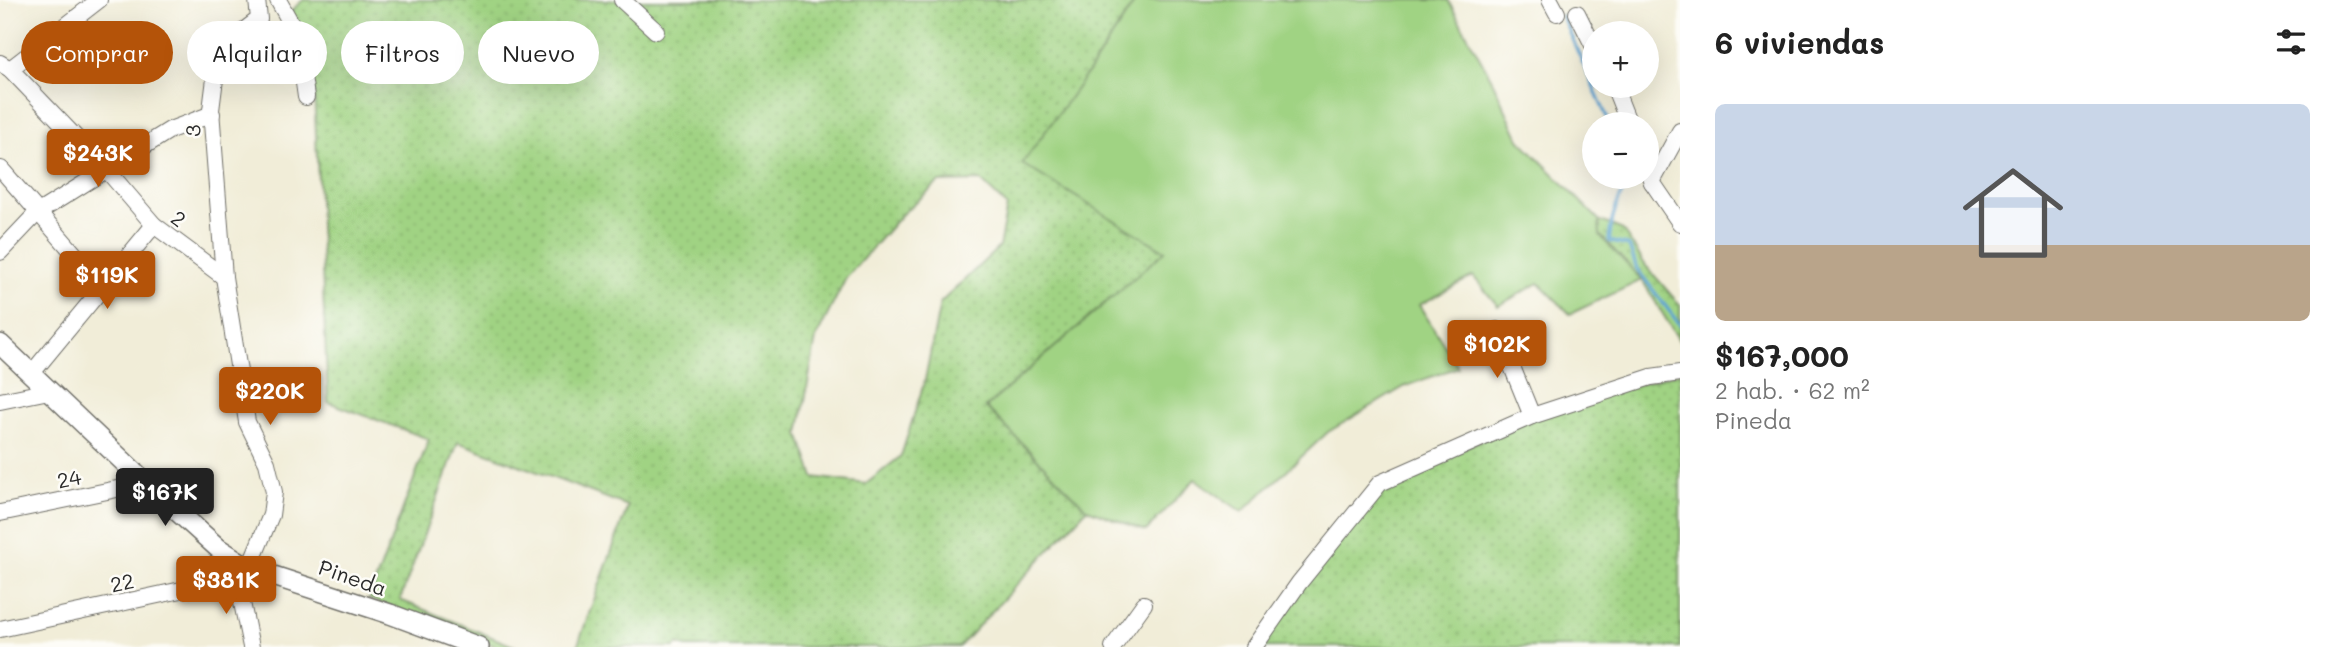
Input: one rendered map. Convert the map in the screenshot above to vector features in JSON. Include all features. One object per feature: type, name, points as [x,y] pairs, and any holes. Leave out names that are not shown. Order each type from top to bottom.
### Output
[{"type":"street","points":[[5,66],[99,0]]},
{"type":"street","name":"3","points":[[243,573],[271,515],[274,492],[267,463],[247,422],[224,278],[212,114],[217,63],[225,45],[259,19],[257,0]]},
{"type":"street","points":[[278,0],[297,34],[306,97]]},
{"type":"street","points":[[622,0],[656,31]]},
{"type":"street","points":[[1577,13],[1582,23]]},
{"type":"street","name":"2","points":[[5,66],[106,169],[154,225],[224,278]]},
{"type":"street","points":[[0,252],[37,213],[170,130],[212,114]]},
{"type":"street","points":[[1659,162],[1680,131]]},
{"type":"street","points":[[1,169],[103,287]]},
{"type":"street","points":[[1659,189],[1680,223]]},
{"type":"street","points":[[32,373],[154,225]]},
{"type":"street","points":[[1497,330],[1532,416]]},
{"type":"street","name":"Pineda","points":[[0,344],[243,573],[379,610],[479,647]]},
{"type":"street","points":[[1254,647],[1299,583],[1380,483],[1532,416],[1651,377],[1680,373]]},
{"type":"street","points":[[0,401],[50,391]]},
{"type":"street","name":"24","points":[[0,513],[146,483]]},
{"type":"street","points":[[243,573],[251,647]]},
{"type":"street","name":"22","points":[[0,629],[243,573]]},
{"type":"street","points":[[1113,647],[1144,604]]},
{"type":"green space","points":[[303,0],[1136,0],[1094,64],[1166,251],[986,407],[1087,509],[959,647],[686,647],[678,644],[675,647],[577,647],[628,506],[458,442],[400,600],[516,647],[498,647],[369,599],[429,439],[328,402],[312,84],[327,84],[327,21],[294,21],[291,11]],"holes":[[[981,181],[1007,206],[999,247],[940,303],[925,380],[901,456],[866,484],[814,477],[799,434],[816,338],[846,278],[902,214],[939,182]]]},
{"type":"green space","points":[[1136,0],[1448,0],[1491,78],[1519,139],[1599,220],[1600,236],[1642,280],[1570,314],[1539,283],[1498,306],[1473,276],[1419,305],[1458,367],[1404,387],[1328,432],[1242,512],[1195,479],[1146,531],[1087,509],[986,407],[1165,251],[1022,164]]},
{"type":"green space","points":[[1599,220],[1623,230],[1646,266],[1680,305],[1680,342],[1642,280],[1600,235]]},
{"type":"green space","points":[[1680,372],[1680,647],[1258,647],[1378,488],[1532,416]]},
{"type":"waterway","points":[[1562,16],[1605,112]]},
{"type":"waterway","points":[[1625,189],[1616,207],[1609,241],[1629,246],[1637,269],[1680,325]]}]
